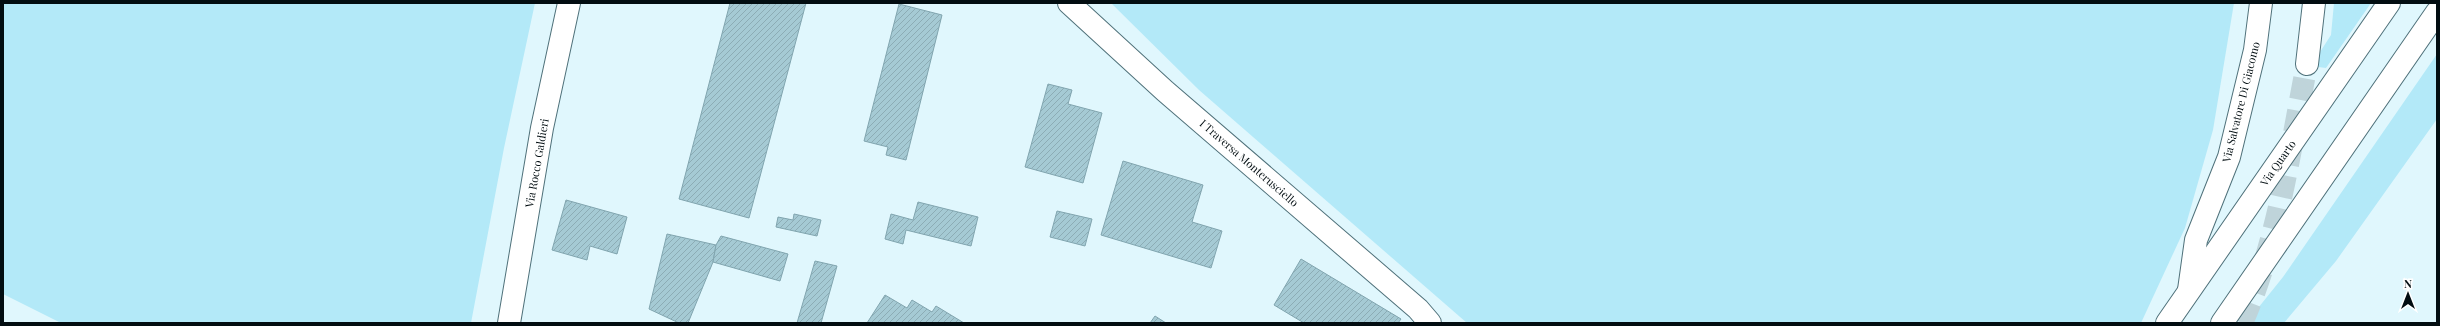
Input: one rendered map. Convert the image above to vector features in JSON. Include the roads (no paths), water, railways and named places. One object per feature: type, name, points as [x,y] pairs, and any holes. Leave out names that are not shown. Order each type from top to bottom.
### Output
[{"type":"street","name":"Via Rocco Galdieri","points":[[509,323],[542,128],[569,3]]},
{"type":"street","name":"I Traversa Monterusciello","points":[[1068,3],[1165,91],[1418,309],[1430,323]]},
{"type":"street","name":"Via Salvatore Di Giacomo","points":[[2189,290],[2196,240],[2230,157],[2255,50],[2261,3]]},
{"type":"street","points":[[2307,64],[2314,3]]},
{"type":"street","name":"Via Quarto","points":[[2167,323],[2390,3]]},
{"type":"street","points":[[2222,323],[2437,12]]},
{"type":"tunnel","points":[[2242,323],[2265,260],[2274,228],[2282,195],[2307,64]]}]
